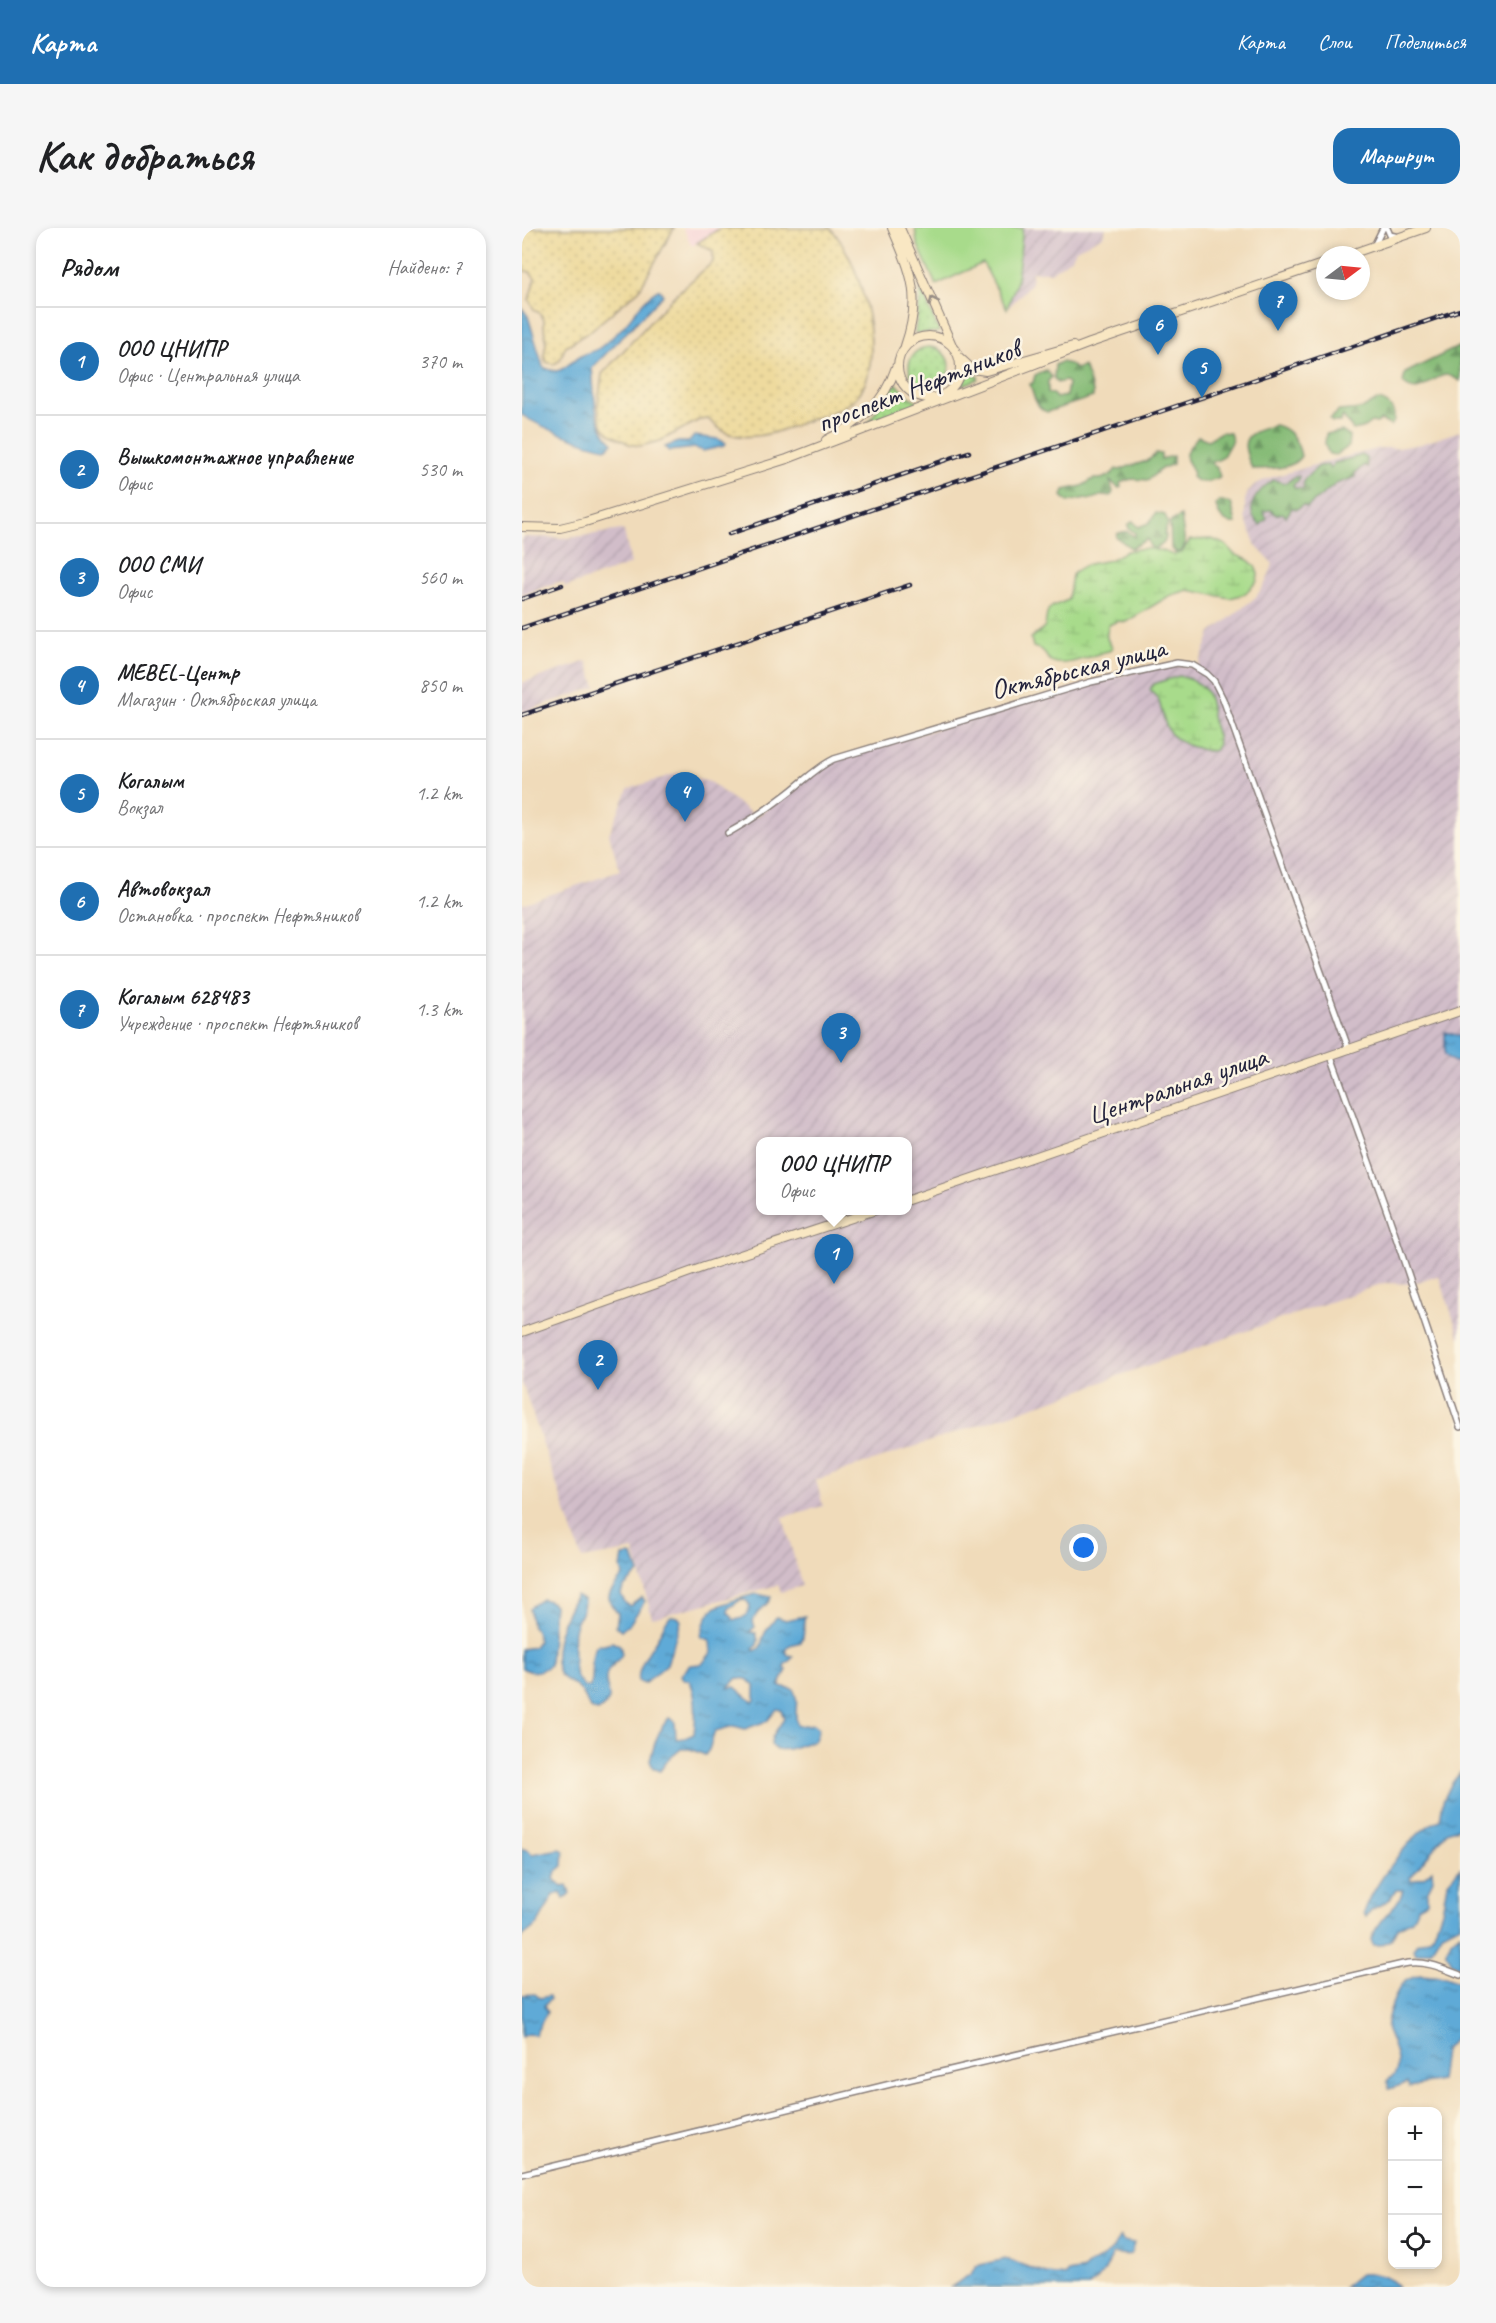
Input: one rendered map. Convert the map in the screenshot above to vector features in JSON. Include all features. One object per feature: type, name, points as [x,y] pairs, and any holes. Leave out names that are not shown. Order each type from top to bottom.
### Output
[{"type":"main road","points":[[787,459],[848,429],[865,417],[885,394],[904,348],[914,312],[914,289],[892,228]]},
{"type":"main road","points":[[900,228],[960,367],[951,389],[918,409]]},
{"type":"main road","points":[[1370,247],[1426,228]]},
{"type":"main road","name":"проспект Нефтяников","points":[[522,527],[560,528],[585,522],[787,459],[1090,343],[1316,266]]},
{"type":"main road","points":[[904,348],[917,338],[933,336],[944,340],[972,369],[986,371],[1058,349],[1090,343]]},
{"type":"main road","points":[[898,363],[900,379],[910,392],[925,398],[966,389]]},
{"type":"main road","name":"Центральная улица","points":[[912,1199],[1460,1011]]},
{"type":"main road","points":[[522,1332],[861,1215]]},
{"type":"street","points":[[1374,246],[1385,228],[1390,235],[1399,237]]},
{"type":"street","name":"Октябрьская улица","points":[[728,833],[756,817],[784,797],[818,767],[834,759],[1091,682],[1167,665],[1184,663],[1192,665],[1214,681],[1223,699],[1349,1050]]},
{"type":"street","points":[[1331,1056],[1389,1217],[1460,1427]]},
{"type":"street","points":[[522,2174],[903,2080],[1403,1964],[1428,1963],[1460,1975]]},
{"type":"shaded area","points":[[683,228],[720,228],[692,246]]},
{"type":"shaded area","points":[[1023,228],[1106,228],[1103,236],[1076,250],[1072,257],[1051,272],[1032,272],[1031,284],[1007,309],[1017,281]]},
{"type":"shaded area","points":[[1460,431],[1460,1339],[1439,1276],[1411,1284],[1384,1283],[1079,1391],[816,1480],[823,1506],[783,1517],[802,1586],[781,1592],[778,1585],[652,1618],[634,1550],[582,1559],[522,1383],[522,904],[620,871],[609,834],[628,789],[678,773],[710,782],[756,817],[825,763],[1091,682],[1166,665],[1198,667],[1211,633],[1256,597],[1266,582],[1273,564],[1256,546],[1245,518],[1245,500],[1254,485],[1269,478],[1335,459],[1381,448],[1421,444]]},
{"type":"shaded area","points":[[624,531],[631,564],[565,587],[564,583],[558,582],[522,595],[522,537],[569,538]]},
{"type":"shaded area","points":[[587,661],[596,687],[522,712],[522,683]]},
{"type":"green space","points":[[915,228],[1023,228],[1017,281],[1007,309],[983,263],[936,285],[917,243]]},
{"type":"green space","points":[[921,289],[939,331],[938,332],[915,333]]},
{"type":"green space","points":[[1460,346],[1460,381],[1447,375],[1436,378],[1421,388],[1415,389],[1403,383],[1405,373]]},
{"type":"green space","points":[[929,347],[943,353],[949,367],[943,381],[929,387],[915,381],[909,367],[915,353]]},
{"type":"green space","points":[[1061,362],[1070,364],[1076,369],[1084,366],[1093,397],[1047,412],[1037,404],[1030,384],[1033,383],[1035,375],[1046,370],[1052,377],[1048,381],[1048,393],[1053,394],[1056,398],[1066,396],[1068,383],[1065,381],[1057,383],[1054,378],[1055,365]]},
{"type":"green space","points":[[964,371],[978,376],[978,379],[960,386]]},
{"type":"green space","points":[[896,383],[907,395],[920,403],[868,423]]},
{"type":"green space","points":[[1377,400],[1390,406],[1394,414],[1391,426],[1381,420],[1353,430],[1343,416],[1340,422],[1332,422],[1330,419],[1339,411],[1362,409]]},
{"type":"green space","points":[[1275,425],[1285,429],[1293,436],[1301,456],[1297,461],[1286,466],[1253,469],[1246,451],[1246,440],[1258,430]]},
{"type":"green space","points":[[1342,431],[1349,436],[1348,447],[1336,455],[1329,454],[1325,445],[1326,434]]},
{"type":"green space","points":[[1221,432],[1230,433],[1232,440],[1222,458],[1211,463],[1217,468],[1220,477],[1206,482],[1195,480],[1186,458],[1188,449],[1198,436],[1208,440]]},
{"type":"green space","points":[[1156,453],[1161,454],[1161,459],[1173,456],[1173,464],[1161,469],[1148,480],[1127,480],[1120,483],[1119,488],[1110,481],[1113,492],[1111,496],[1104,495],[1088,500],[1086,498],[1068,502],[1062,496],[1064,490],[1111,475],[1116,469],[1120,470],[1144,462]]},
{"type":"green space","points":[[1363,455],[1366,457],[1367,467],[1364,465],[1355,473],[1355,477],[1336,484],[1307,507],[1303,505],[1297,509],[1292,508],[1286,517],[1283,513],[1276,515],[1271,510],[1263,511],[1267,519],[1260,525],[1254,519],[1252,506],[1254,500],[1273,480],[1286,483],[1299,476],[1298,481],[1293,485],[1295,488],[1303,489],[1304,479],[1319,466],[1328,465],[1330,469],[1334,463]]},
{"type":"green space","points":[[1220,501],[1231,503],[1236,523],[1225,521],[1220,516],[1216,505]]},
{"type":"green space","points":[[1156,513],[1165,515],[1168,523],[1164,535],[1166,535],[1165,541],[1161,546],[1153,549],[1148,539],[1131,548],[1116,537],[1117,534],[1125,531],[1135,537],[1135,533],[1129,529],[1128,525],[1133,521],[1138,527],[1149,523]]},
{"type":"green space","points":[[1181,516],[1185,544],[1182,551],[1176,553],[1171,549],[1170,522]]},
{"type":"green space","points":[[1212,539],[1226,545],[1234,554],[1255,566],[1258,574],[1257,581],[1245,594],[1230,598],[1188,590],[1169,596],[1126,622],[1117,621],[1109,625],[1107,637],[1113,648],[1079,660],[1056,663],[1049,660],[1042,650],[1033,647],[1031,638],[1045,627],[1049,609],[1068,600],[1072,575],[1080,568],[1133,550],[1156,550],[1173,555],[1182,552],[1190,540]]},
{"type":"green space","points":[[1179,676],[1197,682],[1209,697],[1218,739],[1216,750],[1205,750],[1184,743],[1177,740],[1168,730],[1159,701],[1150,690],[1153,684]]},
{"type":"sand","points":[[522,228],[674,228],[639,290],[589,332],[566,346],[559,361],[554,364],[546,362],[544,320],[529,300],[535,278],[530,272],[522,270]]},
{"type":"sand","points":[[720,228],[830,228],[841,242],[860,283],[870,331],[871,354],[868,375],[861,391],[850,403],[774,433],[749,437],[730,434],[708,419],[699,420],[660,441],[640,446],[629,444],[610,434],[603,427],[598,405],[602,374],[674,296],[713,262],[713,251],[697,243]]},
{"type":"water","points":[[659,289],[663,295],[592,368],[598,418],[601,427],[613,443],[607,448],[587,443],[551,430],[522,415],[522,308],[528,316],[543,367],[554,371],[566,367],[579,357],[605,344],[623,327],[647,298]]},
{"type":"water","points":[[694,436],[718,439],[726,443],[724,446],[703,451],[695,448],[670,451],[665,447],[678,442],[689,442]]},
{"type":"water","points":[[1445,1032],[1460,1036],[1460,1061],[1454,1062],[1445,1055]]},
{"type":"water","points":[[623,1556],[633,1556],[639,1573],[623,1588],[621,1594],[625,1603],[630,1606],[642,1597],[645,1601],[629,1625],[621,1630],[616,1626],[618,1613],[609,1598],[623,1576],[621,1567]]},
{"type":"water","points":[[757,1594],[771,1597],[755,1617],[753,1621],[755,1627],[749,1632],[756,1633],[758,1640],[757,1645],[753,1648],[754,1651],[761,1646],[765,1632],[776,1617],[786,1620],[805,1616],[801,1642],[790,1645],[785,1650],[788,1655],[793,1656],[785,1664],[784,1668],[787,1670],[779,1686],[793,1689],[798,1726],[814,1724],[819,1728],[815,1740],[789,1749],[776,1750],[771,1744],[772,1737],[784,1719],[781,1710],[777,1709],[767,1721],[745,1729],[734,1726],[715,1731],[705,1755],[690,1749],[681,1749],[668,1760],[660,1771],[653,1768],[650,1761],[655,1744],[669,1718],[675,1721],[676,1739],[694,1734],[695,1699],[692,1685],[681,1675],[690,1665],[702,1664],[711,1653],[710,1640],[701,1637],[708,1616],[712,1610],[720,1606]],"holes":[[[742,1599],[747,1601],[749,1609],[743,1618],[734,1620],[728,1612],[729,1608]],[[737,1678],[747,1679],[755,1687],[753,1702],[735,1687],[728,1688]]]},
{"type":"water","points":[[576,1595],[584,1600],[574,1632],[575,1669],[579,1681],[585,1687],[590,1687],[596,1646],[612,1642],[620,1645],[622,1654],[607,1673],[608,1702],[597,1711],[590,1708],[580,1690],[559,1673],[556,1664],[560,1632]]},
{"type":"water","points":[[542,1599],[554,1605],[550,1665],[533,1672],[522,1668],[522,1649],[534,1647],[538,1641],[536,1631],[532,1627],[529,1608]]},
{"type":"water","points":[[671,1616],[678,1617],[681,1621],[667,1664],[644,1684],[638,1681],[642,1663]]},
{"type":"water","points":[[1460,1773],[1460,1827],[1447,1832],[1410,1878],[1411,1881],[1424,1877],[1432,1870],[1433,1880],[1427,1892],[1427,1902],[1418,1907],[1412,1920],[1397,1928],[1391,1940],[1380,1945],[1373,1945],[1371,1939],[1374,1932],[1397,1902],[1403,1890],[1396,1890],[1389,1900],[1371,1910],[1366,1917],[1364,1913],[1376,1888],[1406,1846],[1429,1825],[1440,1820],[1443,1801]]},
{"type":"water","points":[[522,1848],[532,1854],[560,1849],[564,1851],[563,1866],[556,1872],[554,1879],[562,1887],[567,1886],[570,1893],[564,1899],[561,1893],[554,1895],[537,1925],[522,1937]]},
{"type":"water","points":[[1460,1868],[1460,1924],[1441,1934],[1431,1950],[1416,1954],[1414,1949],[1416,1944],[1430,1938],[1434,1933],[1442,1911],[1447,1883]]},
{"type":"water","points":[[1460,1933],[1460,1967],[1452,1963],[1446,1952],[1451,1941]]},
{"type":"water","points":[[1420,1975],[1446,1977],[1460,1983],[1460,2032],[1444,2051],[1440,2081],[1409,2087],[1407,2083],[1389,2089],[1387,2081],[1394,2075],[1397,2059],[1387,2031],[1389,2013],[1403,1983]]},
{"type":"water","points":[[535,1994],[540,1998],[549,1996],[550,1999],[544,2006],[547,2012],[535,2035],[528,2034],[522,2037],[522,1995]]},
{"type":"water","points":[[1120,2237],[1123,2241],[1134,2243],[1131,2254],[1113,2254],[1103,2274],[1088,2287],[951,2287],[971,2274],[976,2266],[1006,2259],[1047,2274],[1067,2276],[1068,2273],[1084,2270],[1109,2253]]},
{"type":"water","points":[[1360,2274],[1381,2276],[1391,2280],[1398,2287],[1344,2287]]},
{"type":"railway","points":[[522,628],[1460,310]]},
{"type":"railway","points":[[729,534],[969,452]]},
{"type":"railway","points":[[522,599],[562,585]]},
{"type":"railway","points":[[522,715],[910,585]]},
{"type":"place","name":"Когалым 628483","points":[[1278,331]]},
{"type":"place","name":"Автовокзал","points":[[1158,355]]},
{"type":"place","name":"Когалым","points":[[1202,398]]},
{"type":"place","name":"MEBEL-Центр","points":[[685,822]]},
{"type":"place","name":"ООО СМИ","points":[[841,1063]]},
{"type":"place","name":"ООО ЦНИПР","points":[[834,1284]]},
{"type":"place","name":"Вышкомонтажное управление","points":[[598,1390]]}]
